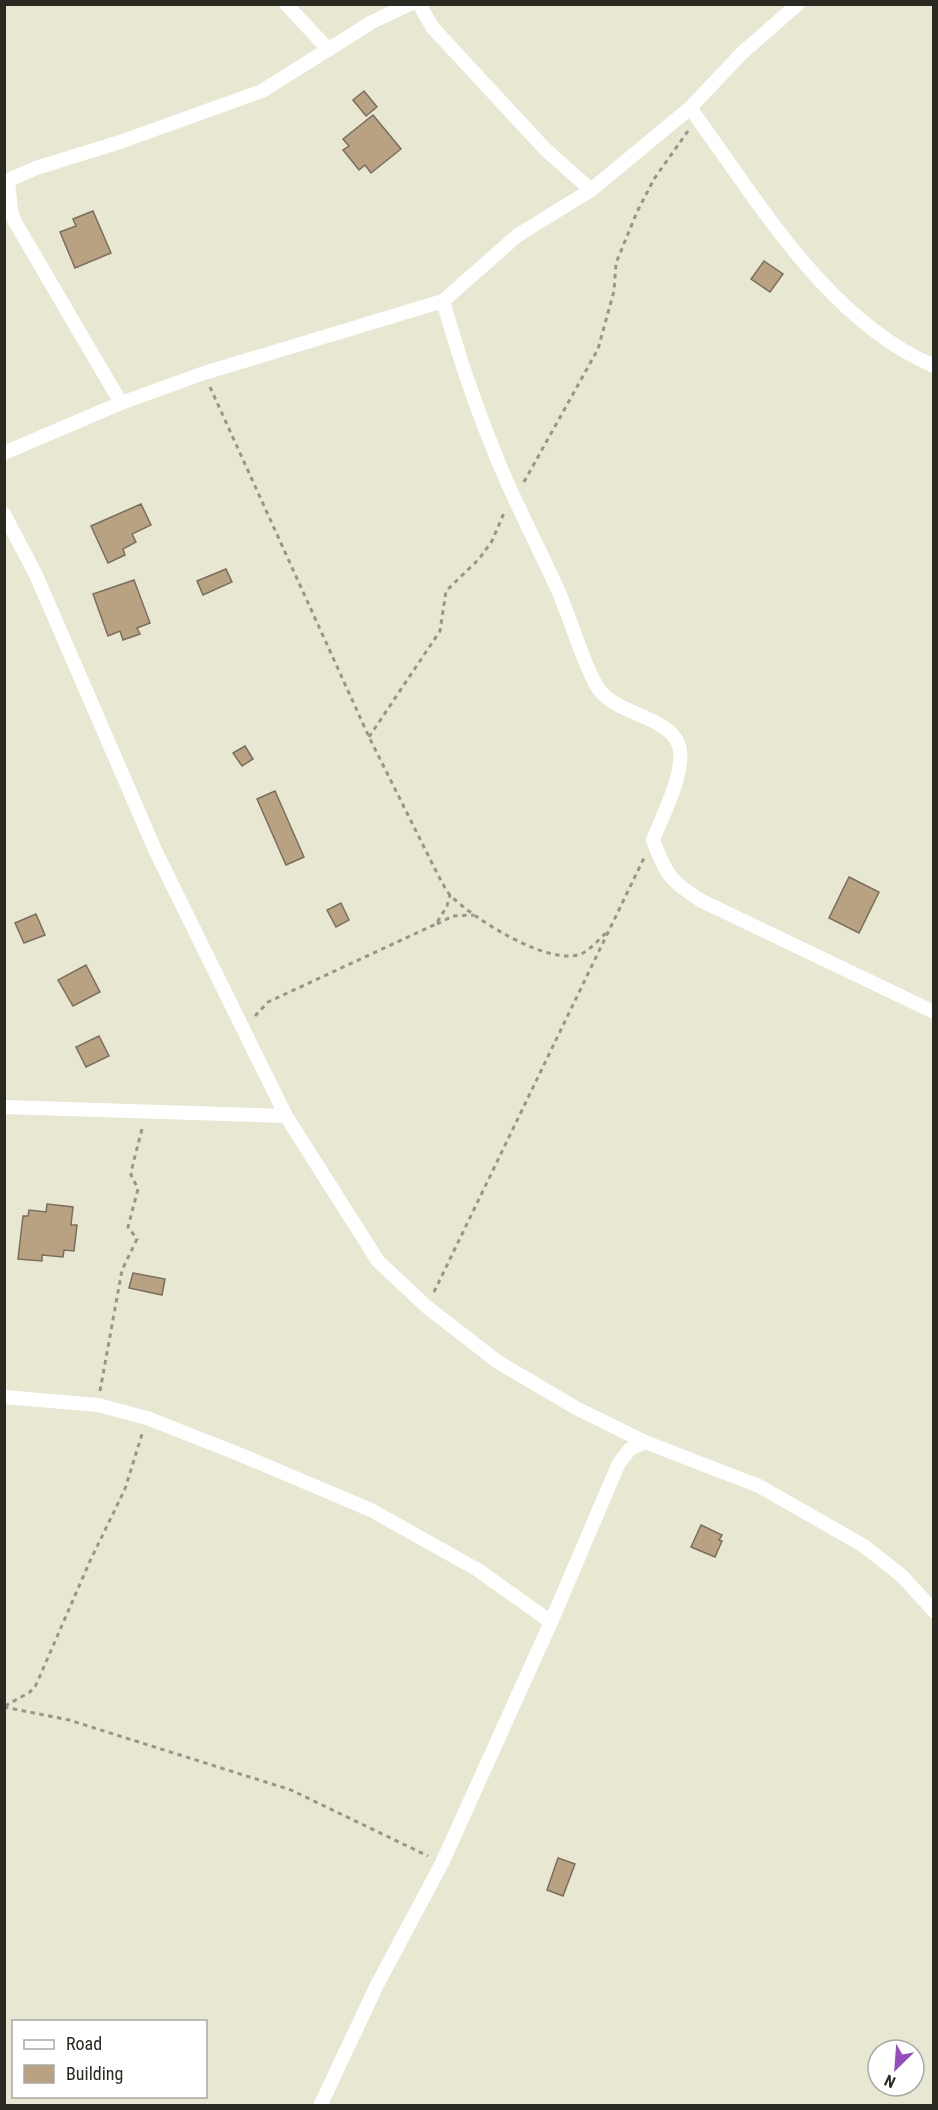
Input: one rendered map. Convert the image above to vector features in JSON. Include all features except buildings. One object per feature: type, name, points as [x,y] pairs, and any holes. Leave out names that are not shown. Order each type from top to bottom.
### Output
[{"type":"street","points":[[286,4],[328,49]]},
{"type":"street","points":[[121,403],[15,222],[6,181],[36,168],[120,142],[262,91],[372,22],[410,4]]},
{"type":"street","points":[[419,4],[433,28],[545,149],[591,190]]},
{"type":"street","points":[[4,453],[121,403],[204,373],[443,301],[518,235],[591,190],[693,111],[743,52],[798,4]]},
{"type":"street","points":[[693,111],[784,239],[837,296],[875,333],[908,355],[933,366]]},
{"type":"street","points":[[443,301],[459,360],[496,457],[574,627],[597,686],[608,698],[664,729],[677,741],[681,754],[679,777],[653,840],[663,867],[678,886],[702,901],[933,1012]]},
{"type":"street","points":[[4,514],[41,585],[156,852],[286,1116],[378,1261],[427,1307],[498,1362],[576,1408],[645,1442],[759,1486],[864,1546],[902,1576],[933,1611]]},
{"type":"street","points":[[4,1107],[286,1116]]},
{"type":"street","points":[[4,1397],[98,1405],[147,1418],[371,1510],[477,1570],[551,1622]]},
{"type":"street","points":[[320,2106],[377,1985],[442,1863],[551,1622],[619,1463],[630,1449],[645,1442]]},
{"type":"path","points":[[369,737],[440,631],[446,591],[480,559],[598,349],[614,291],[616,263],[637,212],[654,179],[686,137],[693,111]]},
{"type":"path","points":[[204,373],[369,737],[438,875],[450,894],[508,936],[542,950],[567,956],[582,953],[608,931]]},
{"type":"path","points":[[427,1307],[653,840]]},
{"type":"path","points":[[436,924],[447,906],[450,894]]},
{"type":"path","points":[[246,1033],[257,1011],[268,1002],[453,916],[476,915]]},
{"type":"path","points":[[98,1405],[122,1270],[137,1239],[128,1227],[138,1190],[131,1175],[147,1111]]},
{"type":"path","points":[[4,1706],[30,1692],[36,1685],[125,1489],[147,1418]]},
{"type":"path","points":[[4,1706],[69,1720],[291,1790],[442,1863]]}]
